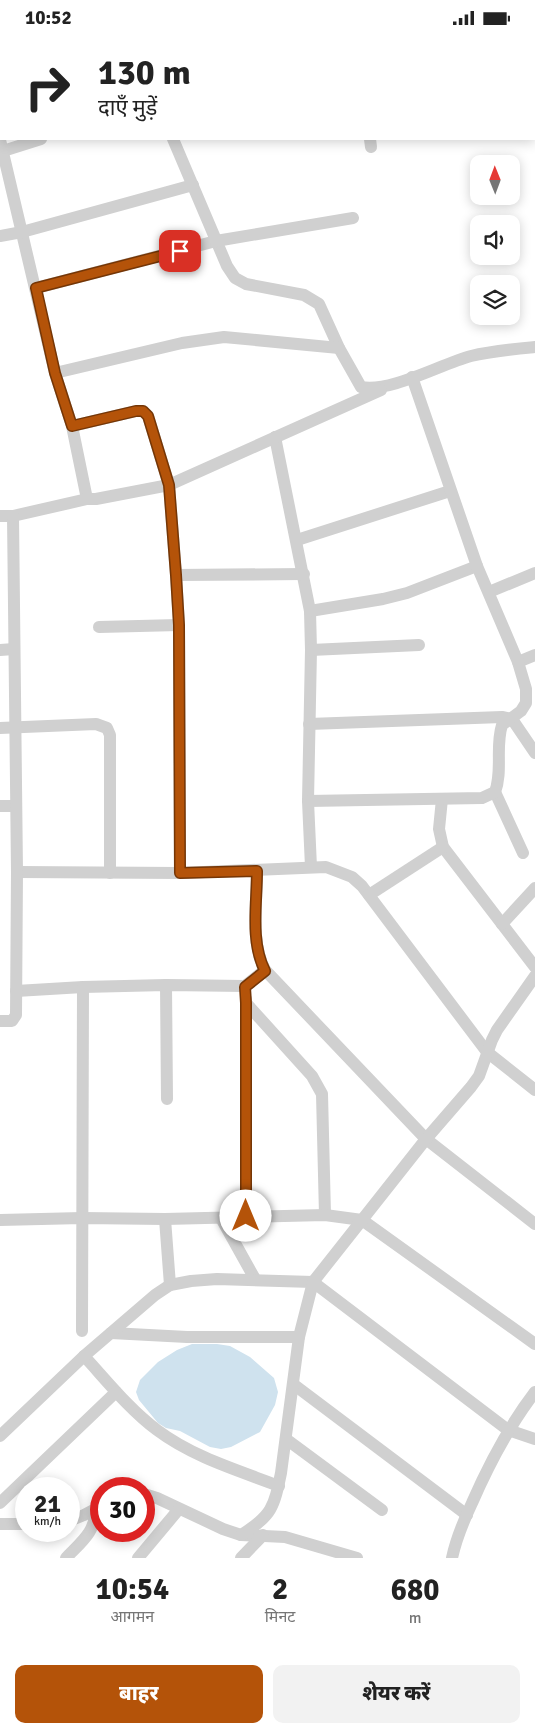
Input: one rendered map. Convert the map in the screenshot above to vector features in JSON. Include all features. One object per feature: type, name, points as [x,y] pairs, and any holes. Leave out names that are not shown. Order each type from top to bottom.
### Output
[{"type":"street","points":[[34,140],[1,145],[55,373],[72,426],[87,499]]},
{"type":"street","points":[[173,140],[227,266],[235,278],[252,286],[304,295],[319,304],[339,348],[361,387],[380,387],[397,383]]},
{"type":"street","points":[[0,236],[22,232],[193,185]]},
{"type":"street","points":[[36,288],[216,241],[353,218]]},
{"type":"street","points":[[55,373],[182,343],[224,337],[339,348]]},
{"type":"street","points":[[0,1021],[12,1021],[16,1015],[16,727],[14,649],[6,516],[87,499],[96,499],[169,485],[412,377],[469,357],[535,347]]},
{"type":"street","points":[[308,801],[482,798],[495,792],[498,784],[500,732],[502,725],[521,711],[526,703],[526,689],[518,661],[477,566],[412,377]]},
{"type":"street","points":[[72,426],[143,411],[148,416],[169,485],[179,625],[180,873]]},
{"type":"street","points":[[275,437],[310,611],[308,801],[311,867]]},
{"type":"street","points":[[297,541],[450,491]]},
{"type":"street","points":[[310,611],[383,599],[407,593],[477,566]]},
{"type":"street","points":[[488,592],[535,573]]},
{"type":"street","points":[[176,575],[304,574]]},
{"type":"street","points":[[99,627],[179,625]]},
{"type":"street","points":[[311,650],[418,645]]},
{"type":"street","points":[[0,649],[14,649]]},
{"type":"street","points":[[518,661],[535,655]]},
{"type":"street","points":[[309,724],[492,717],[512,719],[534,750]]},
{"type":"street","points":[[0,727],[96,724],[107,728],[110,735],[110,873]]},
{"type":"street","points":[[495,792],[523,853]]},
{"type":"street","points":[[442,799],[440,829],[444,847],[535,967]]},
{"type":"street","points":[[0,806],[16,806]]},
{"type":"street","points":[[369,895],[444,847]]},
{"type":"street","points":[[17,872],[180,873],[326,867],[352,877],[369,895],[487,1052],[535,1090]]},
{"type":"street","points":[[257,871],[256,943],[260,961],[265,971],[426,1139],[535,1225]]},
{"type":"street","points":[[502,924],[535,888]]},
{"type":"street","points":[[16,991],[166,985],[245,987],[265,971]]},
{"type":"street","points":[[241,1535],[262,1520],[271,1510],[279,1486],[299,1337],[314,1282],[426,1139],[472,1087],[479,1076],[492,1039],[535,976]]},
{"type":"street","points":[[166,985],[167,1099]]},
{"type":"street","points":[[82,1331],[83,987]]},
{"type":"street","points":[[245,987],[246,1216]]},
{"type":"street","points":[[246,1003],[312,1076],[322,1094],[324,1104],[325,1215]]},
{"type":"street","points":[[0,1220],[82,1218],[165,1219],[325,1215],[362,1220],[535,1345]]},
{"type":"street","points":[[221,1218],[255,1279]]},
{"type":"street","points":[[165,1219],[170,1285]]},
{"type":"street","points":[[0,1436],[84,1356],[155,1295],[170,1285],[217,1279],[255,1279],[314,1282],[508,1430],[535,1439]]},
{"type":"street","points":[[112,1333],[187,1337],[299,1337]]},
{"type":"street","points":[[84,1356],[116,1392],[156,1430],[209,1460],[279,1486]]},
{"type":"street","points":[[293,1384],[467,1515]]},
{"type":"street","points":[[0,1503],[116,1392]]},
{"type":"street","points":[[452,1558],[467,1515],[482,1481],[508,1430],[535,1392]]},
{"type":"street","points":[[286,1439],[382,1510]]},
{"type":"street","points":[[155,1497],[223,1529],[241,1535],[285,1537],[337,1555],[357,1558]]},
{"type":"street","points":[[138,1558],[179,1509]]},
{"type":"street","points":[[0,1524],[15,1525]]},
{"type":"street","points":[[66,1558],[90,1531]]},
{"type":"street","points":[[241,1558],[263,1535]]},
{"type":"water","points":[[192,1344],[230,1346],[250,1357],[274,1378],[278,1392],[275,1405],[260,1432],[231,1447],[221,1449],[210,1447],[180,1431],[166,1428],[158,1423],[139,1400],[136,1392],[140,1380],[158,1362],[177,1350]]},
{"type":"route","points":[[180,251],[36,288],[55,373],[72,426],[143,411],[148,416],[169,485],[179,625],[180,873],[257,871],[256,943],[257,952],[265,971],[245,987],[246,1216]]}]
